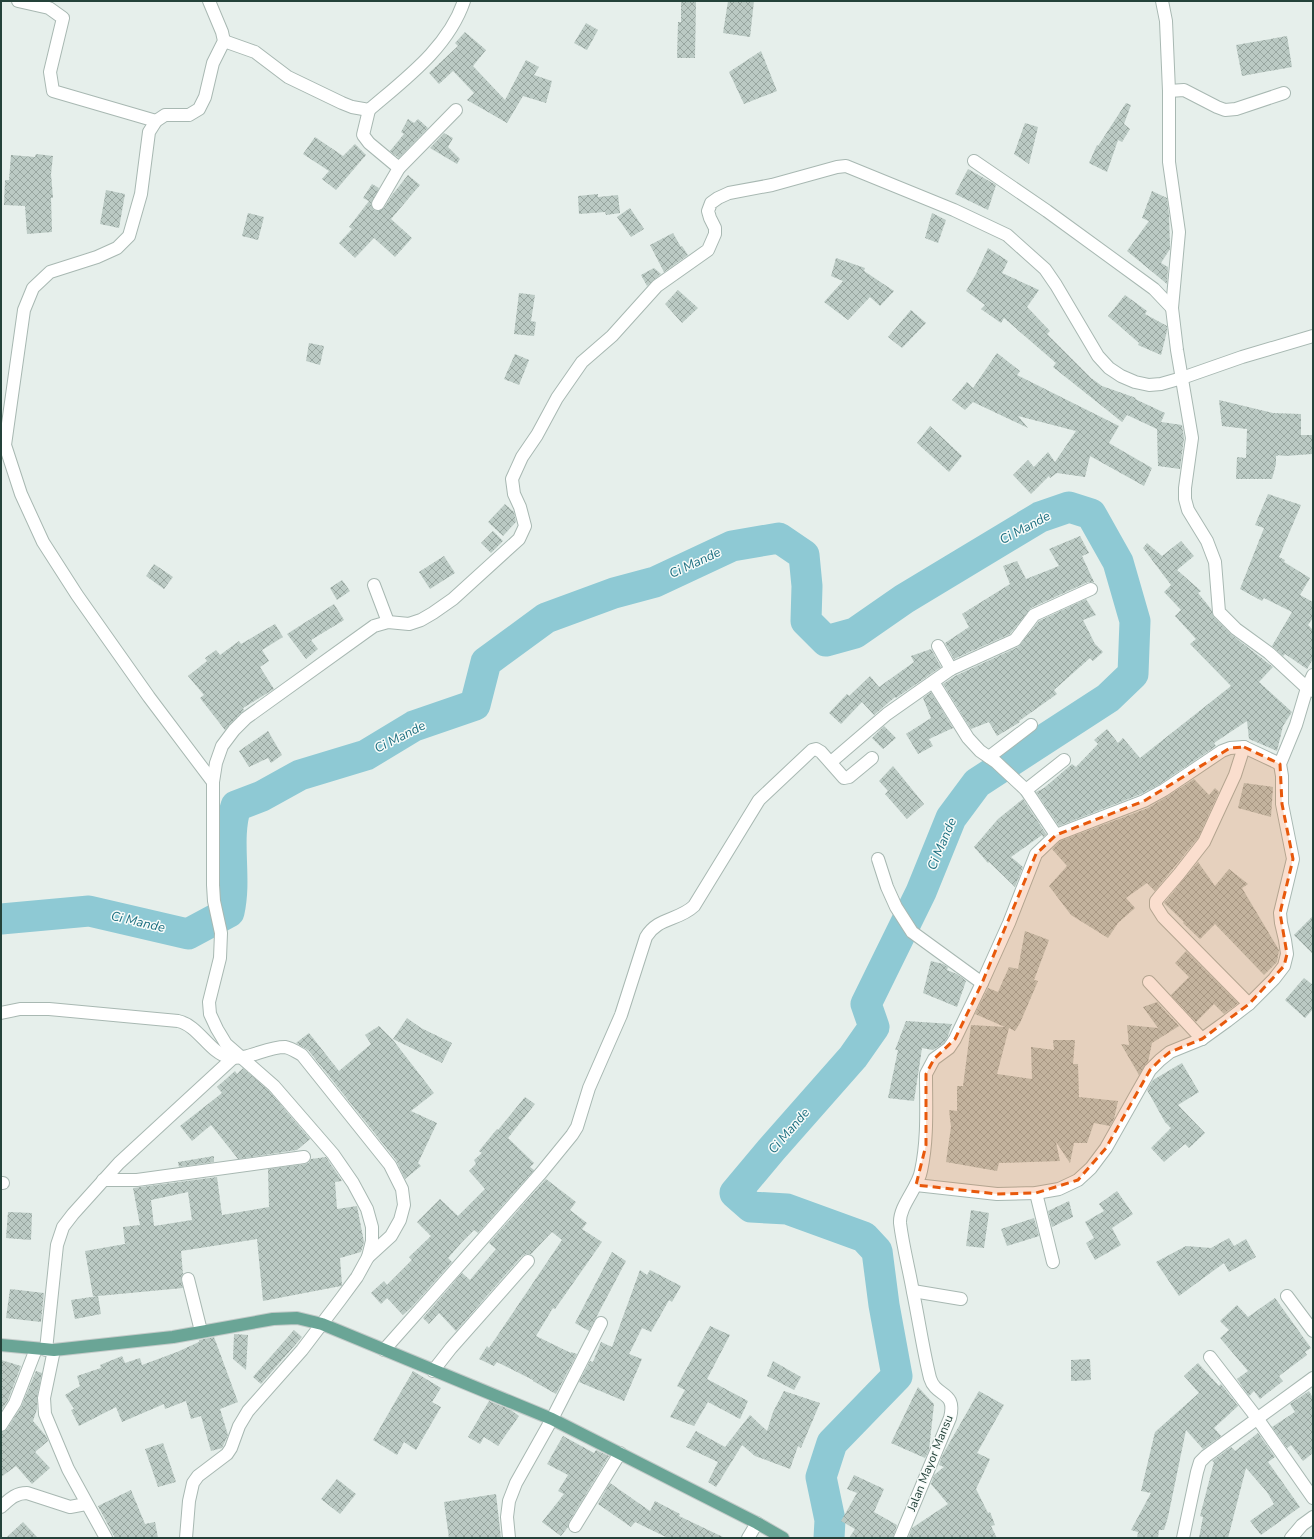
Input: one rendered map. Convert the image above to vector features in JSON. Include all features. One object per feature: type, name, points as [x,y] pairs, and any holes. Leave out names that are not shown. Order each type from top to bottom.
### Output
[{"type":"main road","points":[[1,1345],[45,1350],[173,1337],[273,1319],[297,1318],[322,1324],[552,1419],[757,1523],[783,1538]]},
{"type":"street","points":[[18,1],[49,8],[64,18],[50,72],[53,91],[156,121]]},
{"type":"street","points":[[209,1],[222,32],[224,41],[213,63],[205,97],[200,109],[189,115],[165,115],[156,121],[149,132],[141,194],[129,236],[116,248],[97,257],[50,272],[33,288],[24,310],[5,445],[21,494],[43,542],[77,595],[145,691],[213,782]]},
{"type":"street","points":[[399,168],[369,143],[363,135],[369,110],[432,53],[445,38],[459,16],[464,1]]},
{"type":"street","points":[[1162,1],[1166,21],[1169,90],[1169,162],[1179,232],[1172,308],[1192,438],[1185,488],[1188,510],[1207,541],[1214,562],[1219,612],[1236,629],[1268,653],[1310,689]]},
{"type":"street","points":[[224,41],[255,52],[288,77],[352,108],[369,110]]},
{"type":"street","points":[[1169,90],[1184,90],[1225,110],[1236,109],[1284,93]]},
{"type":"street","points":[[378,204],[399,168],[456,110]]},
{"type":"street","points":[[974,161],[1047,211],[1154,289],[1172,308]]},
{"type":"street","points":[[186,1538],[188,1501],[193,1483],[198,1476],[227,1454],[231,1448],[239,1426],[248,1411],[302,1350],[357,1278],[368,1257],[372,1240],[372,1228],[367,1210],[353,1183],[333,1154],[274,1086],[238,1057],[226,1044],[216,1029],[208,1008],[220,958],[221,933],[214,901],[213,885],[213,782],[216,763],[222,746],[246,718],[358,636],[374,626],[388,622],[409,624],[433,614],[453,599],[519,539],[525,526],[520,507],[514,494],[512,479],[557,398],[582,362],[612,336],[657,286],[708,250],[715,234],[710,218],[709,207],[714,200],[729,193],[772,185],[837,167],[846,166],[947,207],[1007,235],[1045,269],[1098,356],[1109,368],[1121,376],[1135,382],[1149,385],[1182,378],[1242,357],[1313,336]]},
{"type":"street","points":[[374,585],[388,622]]},
{"type":"street","points":[[831,762],[887,714],[952,668],[1015,640],[1034,616],[1091,589]]},
{"type":"street","points":[[938,646],[952,668]]},
{"type":"street","points":[[1280,764],[1244,747],[1230,748],[1144,801],[1056,835],[1036,854],[1009,923],[955,1039],[949,1048],[934,1059],[926,1074],[926,1145],[921,1173],[916,1185],[997,1194],[1036,1193],[1059,1189],[1078,1180],[1091,1168],[1106,1148],[1150,1070],[1170,1052],[1202,1039],[1249,1004],[1274,979],[1284,966],[1287,954],[1280,914],[1293,859],[1282,804],[1282,776],[1280,764],[1310,689],[1313,675]]},
{"type":"street","points":[[933,682],[968,738],[980,751],[1026,790],[1056,835]]},
{"type":"street","points":[[992,760],[1031,725]]},
{"type":"street","points":[[1244,747],[1235,775],[1204,842],[1180,874],[1160,896],[1156,902],[1156,906],[1163,917],[1249,1004]]},
{"type":"street","points":[[384,1350],[541,1173],[572,1135],[577,1127],[589,1088],[621,1015],[646,937],[650,930],[658,923],[685,913],[694,906],[759,800],[812,750],[816,749],[821,752],[844,778],[849,777],[872,758]]},
{"type":"street","points":[[1026,790],[1064,760]]},
{"type":"street","points":[[878,860],[887,887],[896,907],[912,932],[982,983]]},
{"type":"street","points":[[1149,982],[1202,1039]]},
{"type":"street","points":[[1,1013],[20,1009],[49,1009],[183,1022],[189,1025],[220,1054],[238,1057],[286,1047],[302,1055],[390,1165],[402,1189],[404,1205],[400,1220],[391,1236],[368,1257]]},
{"type":"street","points":[[106,1538],[68,1469],[45,1414],[45,1350],[57,1245],[63,1227],[119,1163],[238,1057]]},
{"type":"street","points":[[104,1180],[137,1180],[304,1157]]},
{"type":"street","name":"Jalan Mayor Mansu","points":[[900,1538],[952,1411],[952,1404],[950,1400],[934,1385],[931,1380],[923,1350],[904,1247],[900,1221],[902,1211],[916,1185]]},
{"type":"street","points":[[1036,1193],[1053,1262]]},
{"type":"street","points":[[433,1371],[451,1348],[528,1261]]},
{"type":"street","points":[[188,1279],[201,1331]]},
{"type":"street","points":[[913,1291],[961,1299]]},
{"type":"street","points":[[1287,1296],[1313,1331]]},
{"type":"street","points":[[509,1538],[507,1517],[509,1501],[516,1483],[552,1419],[601,1323]]},
{"type":"street","points":[[1,1425],[10,1413],[45,1350]]},
{"type":"street","points":[[1210,1357],[1257,1418],[1313,1498]]},
{"type":"street","points":[[1183,1538],[1200,1462],[1257,1418],[1313,1378]]},
{"type":"street","points":[[575,1526],[620,1454]]},
{"type":"street","points":[[1,1507],[15,1495],[21,1493],[27,1493],[70,1507],[86,1504]]},
{"type":"street","points":[[1292,1538],[1302,1525],[1313,1518]]},
{"type":"street","points":[[748,1538],[757,1523]]},
{"type":"highlighted area","points":[[1244,747],[1280,764],[1282,804],[1293,859],[1280,913],[1287,954],[1284,966],[1249,1004],[1202,1039],[1170,1052],[1150,1070],[1106,1148],[1078,1180],[1036,1193],[997,1194],[916,1185],[926,1145],[926,1074],[934,1059],[955,1039],[982,983],[1036,854],[1056,835],[1144,801],[1230,748]]},
{"type":"building","points":[[681,1],[696,1],[695,58],[677,58],[678,22],[681,22]]},
{"type":"building","points":[[728,1],[754,1],[750,37],[723,33]]},
{"type":"building","points":[[586,23],[598,30],[587,50],[574,43]]},
{"type":"building","points":[[465,32],[486,50],[473,66],[505,100],[526,60],[539,67],[534,75],[552,81],[546,103],[523,96],[507,123],[467,100],[474,93],[453,71],[439,84],[429,73],[458,46],[455,43]]},
{"type":"building","points":[[1287,36],[1292,67],[1242,76],[1236,45]]},
{"type":"building","points":[[761,51],[777,91],[744,104],[729,72]]},
{"type":"building","points":[[1126,103],[1131,105],[1124,124],[1130,129],[1122,142],[1118,140],[1107,172],[1089,163],[1097,145],[1098,146]]},
{"type":"building","points":[[408,119],[414,123],[418,119],[428,128],[399,158],[390,151],[404,134],[401,132]]},
{"type":"building","points":[[1025,123],[1038,127],[1029,164],[1014,154]]},
{"type":"building","points":[[444,133],[453,138],[448,147],[460,159],[457,164],[430,148]]},
{"type":"building","points":[[315,137],[343,156],[355,144],[366,155],[336,190],[322,179],[329,171],[303,154]]},
{"type":"building","points":[[36,154],[53,156],[51,174],[53,198],[51,198],[52,232],[27,234],[25,206],[4,205],[5,180],[9,180],[11,155],[35,157]]},
{"type":"building","points":[[968,169],[996,185],[988,210],[955,194]]},
{"type":"building","points":[[408,175],[420,185],[391,219],[412,238],[395,257],[374,238],[355,258],[339,243],[352,229],[349,227],[369,201],[363,198],[372,184],[379,188],[371,204],[374,210],[378,211],[384,208]]},
{"type":"building","points":[[106,190],[125,194],[119,228],[100,224]]},
{"type":"building","points":[[1152,191],[1167,198],[1170,249],[1161,263],[1168,267],[1167,284],[1127,251],[1149,221],[1142,218]]},
{"type":"building","points":[[598,194],[598,197],[618,195],[620,213],[606,215],[605,212],[579,214],[578,196]]},
{"type":"building","points":[[630,208],[644,229],[631,237],[617,217]]},
{"type":"building","points":[[248,213],[264,217],[258,240],[242,236]]},
{"type":"building","points":[[932,213],[946,220],[938,243],[925,238]]},
{"type":"building","points":[[673,233],[681,247],[682,246],[688,255],[664,272],[650,245]]},
{"type":"building","points":[[988,248],[1008,261],[1002,273],[1039,290],[1027,307],[1050,331],[1047,334],[1091,378],[1102,386],[1136,398],[1135,399],[1165,413],[1161,422],[1182,425],[1184,438],[1180,469],[1158,466],[1157,429],[1127,415],[1122,422],[1053,367],[1056,363],[1004,318],[1001,323],[981,309],[985,305],[966,291]]},
{"type":"building","points":[[836,258],[865,268],[864,271],[894,291],[880,306],[870,297],[848,320],[824,302],[843,281],[831,276]]},
{"type":"building","points":[[654,268],[661,274],[647,286],[641,275]]},
{"type":"building","points":[[678,290],[698,308],[682,323],[665,304]]},
{"type":"building","points":[[519,293],[535,295],[531,321],[536,322],[534,336],[514,334]]},
{"type":"building","points":[[1125,295],[1147,311],[1145,314],[1167,326],[1161,355],[1138,345],[1139,343],[1108,316]]},
{"type":"building","points":[[911,310],[926,323],[902,348],[888,337]]},
{"type":"building","points":[[309,343],[324,346],[320,365],[306,361]]},
{"type":"building","points":[[997,353],[1020,371],[1017,375],[1119,426],[1109,443],[1152,468],[1144,486],[1090,456],[1085,477],[1057,473],[1050,478],[1049,476],[1031,494],[1013,475],[1028,460],[1034,467],[1048,452],[1055,462],[1076,431],[1018,416],[1028,428],[973,402],[965,410],[952,400],[967,382],[973,388]]},
{"type":"building","points":[[515,354],[529,360],[519,385],[504,379]]},
{"type":"building","points":[[1219,400],[1273,413],[1301,414],[1301,435],[1313,435],[1312,454],[1276,456],[1276,464],[1272,479],[1236,479],[1237,457],[1246,458],[1247,429],[1222,426]]},
{"type":"building","points":[[930,426],[962,456],[949,472],[917,443]]},
{"type":"building","points":[[1268,494],[1301,505],[1279,557],[1285,560],[1284,562],[1310,578],[1300,595],[1313,602],[1313,618],[1308,625],[1313,630],[1313,659],[1307,669],[1285,654],[1283,656],[1272,646],[1292,612],[1264,598],[1262,601],[1240,589],[1264,528],[1255,525]]},
{"type":"building","points":[[505,504],[514,512],[516,522],[503,536],[488,522]]},
{"type":"building","points":[[493,531],[503,541],[491,553],[481,543]]},
{"type":"building","points":[[1080,536],[1089,553],[1082,556],[1094,582],[1088,582],[1031,608],[1010,634],[954,659],[945,643],[969,627],[962,614],[1010,584],[1003,566],[1017,561],[1026,579],[1059,566],[1049,549]]},
{"type":"building","points":[[1181,541],[1194,556],[1177,570],[1201,591],[1198,593],[1211,609],[1214,617],[1232,635],[1273,667],[1259,682],[1292,712],[1283,726],[1277,751],[1249,739],[1247,721],[1214,743],[1216,746],[1160,784],[1141,794],[1059,826],[1036,792],[1044,788],[1072,764],[1076,767],[1098,744],[1094,740],[1107,729],[1118,743],[1123,738],[1140,758],[1231,686],[1190,644],[1196,639],[1175,616],[1181,610],[1164,592],[1171,585],[1143,548],[1147,543],[1162,556]]},
{"type":"building","points":[[444,556],[455,573],[430,589],[419,572]]},
{"type":"building","points":[[154,564],[173,577],[164,589],[146,576]]},
{"type":"building","points":[[342,580],[350,591],[337,600],[330,588]]},
{"type":"building","points":[[1086,599],[1096,615],[1083,620],[1095,644],[1103,652],[1093,661],[1090,658],[1054,690],[1057,694],[1019,721],[1020,722],[997,736],[989,722],[971,729],[943,684],[955,676],[1018,647],[1039,621]]},
{"type":"building","points":[[334,604],[344,620],[311,640],[318,649],[306,659],[287,634]]},
{"type":"building","points":[[275,624],[283,637],[262,650],[269,661],[260,667],[274,689],[243,708],[244,710],[225,730],[200,698],[204,695],[188,676],[207,661],[205,658],[216,650],[220,655],[239,641],[241,644]]},
{"type":"building","points":[[931,649],[941,667],[896,698],[895,697],[874,715],[862,702],[841,724],[829,713],[847,694],[849,696],[870,676],[879,687],[914,662],[911,656]]},
{"type":"building","points":[[931,692],[953,728],[929,739],[933,746],[918,754],[906,734],[931,718],[923,698]]},
{"type":"building","points":[[884,726],[896,738],[883,749],[872,738]]},
{"type":"building","points":[[268,731],[282,755],[271,763],[268,758],[249,767],[239,751]]},
{"type":"building","points":[[893,766],[924,804],[907,819],[885,794],[888,791],[879,781]]},
{"type":"building","points":[[1194,779],[1209,795],[1215,788],[1219,792],[1198,838],[1155,891],[1147,883],[1126,898],[1135,908],[1118,923],[1108,938],[1071,915],[1049,886],[1067,866],[1052,849],[1060,841],[1148,808]]},
{"type":"building","points":[[1244,783],[1273,787],[1271,817],[1238,808]]},
{"type":"building","points":[[1023,799],[1046,834],[1043,837],[1042,835],[1011,857],[1023,867],[1015,887],[989,862],[988,863],[974,847],[998,819]]},
{"type":"building","points":[[1198,862],[1215,886],[1229,869],[1248,884],[1242,888],[1279,950],[1277,962],[1264,975],[1215,924],[1200,939],[1164,903]]},
{"type":"building","points":[[1313,916],[1313,954],[1294,935]]},
{"type":"building","points":[[1025,931],[1049,940],[1034,980],[1038,981],[1020,1023],[1015,1031],[1009,1028],[997,1074],[1032,1079],[1031,1047],[1054,1050],[1053,1040],[1075,1040],[1073,1064],[1078,1064],[1079,1097],[1118,1101],[1114,1119],[1110,1126],[1094,1123],[1087,1143],[1074,1143],[1070,1163],[1056,1142],[1060,1161],[999,1163],[997,1171],[946,1162],[951,1127],[949,1110],[957,1111],[957,1086],[963,1086],[971,1025],[1005,1027],[975,1014],[988,988],[998,992],[1009,967],[1018,969]]},
{"type":"building","points":[[1186,951],[1238,1003],[1224,1014],[1214,1004],[1196,1022],[1171,995],[1189,977],[1175,963]]},
{"type":"building","points":[[931,961],[943,964],[948,967],[947,970],[957,974],[966,981],[957,1007],[923,993]]},
{"type":"building","points":[[1304,978],[1313,985],[1313,1009],[1305,1018],[1285,1000]]},
{"type":"building","points":[[1157,1002],[1179,1026],[1152,1043],[1148,1062],[1139,1075],[1121,1044],[1129,1045],[1127,1025],[1158,1028],[1143,1007]]},
{"type":"building","points":[[407,1018],[421,1028],[452,1043],[442,1063],[393,1039]]},
{"type":"building","points":[[906,1021],[952,1024],[944,1043],[933,1050],[922,1048],[914,1101],[888,1098],[898,1050],[895,1050]]},
{"type":"building","points":[[379,1026],[393,1040],[434,1093],[411,1111],[437,1123],[418,1163],[421,1166],[405,1179],[396,1160],[308,1050],[296,1043],[309,1033],[339,1071],[371,1044],[365,1035]]},
{"type":"building","points":[[1182,1063],[1199,1092],[1178,1105],[1205,1133],[1189,1148],[1185,1144],[1164,1162],[1151,1148],[1171,1128],[1165,1122],[1147,1090],[1153,1080]]},
{"type":"building","points":[[243,1068],[269,1091],[310,1139],[297,1150],[238,1159],[211,1125],[192,1141],[180,1126],[222,1093],[217,1087],[235,1071],[237,1074]]},
{"type":"building","points":[[525,1097],[535,1104],[508,1138],[534,1163],[530,1167],[534,1170],[478,1233],[474,1230],[462,1242],[448,1258],[452,1262],[403,1315],[387,1298],[381,1304],[371,1293],[384,1281],[387,1285],[412,1260],[409,1257],[431,1236],[417,1222],[440,1199],[458,1216],[485,1189],[469,1171],[476,1164],[474,1160],[482,1153],[479,1151]]},
{"type":"building","points":[[214,1156],[214,1162],[179,1167],[178,1162]]},
{"type":"building","points":[[326,1157],[342,1181],[335,1182],[337,1209],[357,1206],[364,1242],[361,1252],[340,1258],[341,1286],[263,1301],[257,1239],[181,1251],[183,1274],[181,1280],[183,1288],[93,1296],[85,1251],[125,1244],[123,1227],[140,1225],[133,1188],[217,1177],[222,1215],[269,1207],[268,1169],[305,1164],[309,1163],[311,1159]],"holes":[[[188,1192],[192,1220],[154,1226],[151,1200]]]},
{"type":"building","points":[[546,1179],[576,1202],[570,1210],[587,1223],[582,1229],[602,1242],[555,1309],[553,1308],[536,1336],[571,1353],[577,1354],[556,1394],[533,1380],[497,1362],[494,1366],[479,1359],[487,1346],[489,1348],[562,1240],[552,1232],[531,1254],[522,1256],[456,1331],[439,1313],[429,1324],[423,1318],[462,1273],[470,1280],[496,1249],[489,1243]]},
{"type":"building","points":[[1117,1191],[1133,1214],[1112,1228],[1121,1245],[1095,1260],[1086,1243],[1094,1238],[1085,1222],[1104,1211],[1099,1204]]},
{"type":"building","points":[[1069,1201],[1073,1217],[1052,1227],[1048,1211]]},
{"type":"building","points":[[971,1210],[989,1213],[984,1248],[966,1246]]},
{"type":"building","points":[[8,1212],[32,1213],[31,1240],[6,1238]]},
{"type":"building","points":[[1034,1218],[1039,1236],[1007,1246],[1001,1229]]},
{"type":"building","points":[[1229,1238],[1234,1246],[1246,1239],[1256,1257],[1229,1272],[1224,1263],[1179,1296],[1156,1262],[1186,1246],[1211,1248]]},
{"type":"building","points":[[612,1252],[626,1261],[589,1331],[575,1323]]},
{"type":"building","points":[[640,1270],[647,1275],[650,1270],[681,1286],[672,1302],[669,1300],[651,1332],[642,1328],[629,1354],[642,1359],[624,1401],[579,1382],[590,1361],[593,1362],[601,1342],[612,1347]]},
{"type":"building","points":[[10,1289],[44,1293],[41,1322],[6,1318]]},
{"type":"building","points":[[98,1296],[101,1314],[75,1319],[71,1300]]},
{"type":"building","points":[[1275,1298],[1311,1348],[1305,1352],[1307,1355],[1279,1376],[1283,1381],[1260,1399],[1254,1391],[1249,1396],[1237,1379],[1248,1371],[1220,1338],[1229,1330],[1220,1321],[1237,1305],[1248,1317]]},
{"type":"building","points":[[710,1326],[730,1335],[707,1379],[748,1401],[740,1419],[708,1402],[694,1426],[670,1417],[685,1390],[677,1386]]},
{"type":"building","points":[[294,1330],[302,1337],[261,1384],[253,1377]]},
{"type":"building","points":[[234,1334],[248,1335],[246,1370],[233,1359]]},
{"type":"building","points":[[214,1337],[238,1402],[220,1409],[228,1435],[222,1448],[211,1451],[201,1416],[191,1419],[186,1401],[165,1409],[164,1404],[122,1422],[116,1407],[79,1426],[71,1410],[74,1409],[65,1395],[80,1386],[77,1376],[101,1368],[100,1365],[122,1356],[125,1363],[140,1358],[142,1365],[177,1352],[199,1342],[199,1340]]},
{"type":"building","points":[[1090,1359],[1091,1380],[1071,1381],[1071,1360]]},
{"type":"building","points":[[1,1360],[21,1366],[8,1400],[1,1411]]},
{"type":"building","points":[[773,1361],[801,1377],[794,1390],[767,1376]]},
{"type":"building","points":[[1198,1363],[1219,1386],[1221,1384],[1238,1406],[1214,1428],[1221,1436],[1203,1449],[1186,1430],[1164,1530],[1159,1530],[1158,1538],[1137,1538],[1138,1532],[1131,1530],[1151,1493],[1141,1491],[1155,1432],[1199,1393],[1184,1376]]},
{"type":"building","points":[[36,1371],[42,1373],[37,1397],[37,1409],[33,1421],[46,1436],[48,1441],[35,1452],[50,1468],[32,1484],[16,1466],[1,1477],[1,1432],[7,1429],[21,1407]]},
{"type":"building","points":[[413,1371],[441,1388],[432,1402],[441,1407],[416,1450],[404,1442],[397,1455],[373,1440]]},
{"type":"building","points":[[918,1387],[934,1404],[929,1450],[925,1458],[891,1443]]},
{"type":"building","points":[[784,1391],[820,1403],[801,1448],[798,1446],[790,1469],[755,1456],[742,1445],[716,1487],[708,1482],[718,1462],[686,1447],[696,1431],[725,1447],[750,1415],[767,1431],[773,1412]]},
{"type":"building","points":[[979,1391],[1004,1405],[977,1453],[990,1459],[976,1489],[988,1513],[990,1512],[995,1525],[991,1526],[997,1538],[908,1538],[912,1528],[948,1504],[931,1484],[934,1475],[944,1467],[939,1465],[942,1456]]},
{"type":"building","points":[[1309,1391],[1313,1398],[1313,1453],[1303,1461],[1291,1445],[1287,1448],[1272,1427],[1295,1412],[1290,1404]]},
{"type":"building","points":[[489,1401],[511,1410],[519,1416],[498,1446],[484,1437],[480,1444],[468,1437]]},
{"type":"building","points":[[1258,1433],[1275,1457],[1268,1462],[1300,1507],[1261,1535],[1250,1521],[1274,1504],[1267,1492],[1246,1468],[1228,1538],[1199,1538],[1203,1517],[1200,1516],[1214,1462],[1212,1461],[1231,1447],[1235,1451]]},
{"type":"building","points":[[563,1436],[594,1453],[596,1450],[609,1456],[569,1522],[568,1527],[561,1536],[542,1522],[564,1494],[558,1491],[568,1475],[547,1464]]},
{"type":"building","points":[[163,1443],[176,1482],[158,1487],[145,1449]]},
{"type":"building","points":[[854,1475],[884,1489],[874,1512],[897,1525],[893,1538],[849,1538],[855,1529],[841,1521],[857,1493],[847,1489]]},
{"type":"building","points":[[337,1479],[356,1494],[340,1514],[321,1499]]},
{"type":"building","points":[[610,1483],[650,1511],[655,1501],[680,1514],[679,1516],[725,1538],[668,1538],[635,1522],[631,1527],[598,1504]]},
{"type":"building","points":[[131,1490],[145,1524],[155,1522],[158,1538],[115,1538],[98,1506]]},
{"type":"building","points":[[496,1494],[501,1538],[449,1538],[444,1502]]},
{"type":"building","points":[[23,1522],[38,1538],[6,1538]]},
{"type":"waterway","name":"Ci Mande","points":[[1,919],[89,911],[188,934],[229,912],[232,885],[231,832],[236,806],[262,796],[300,775],[366,755],[414,726],[475,705],[486,662],[546,618],[614,593],[655,582],[732,546],[779,538],[804,555],[807,586],[806,621],[826,641],[855,633],[904,599],[1040,517],[1069,507],[1091,514],[1118,562],[1135,621],[1133,674],[1108,698],[977,783],[951,818],[921,892],[866,1004],[874,1027],[853,1057],[735,1193],[751,1207],[787,1209],[864,1237],[877,1251],[884,1305],[897,1376],[832,1443],[821,1477],[830,1520],[829,1538]]}]
